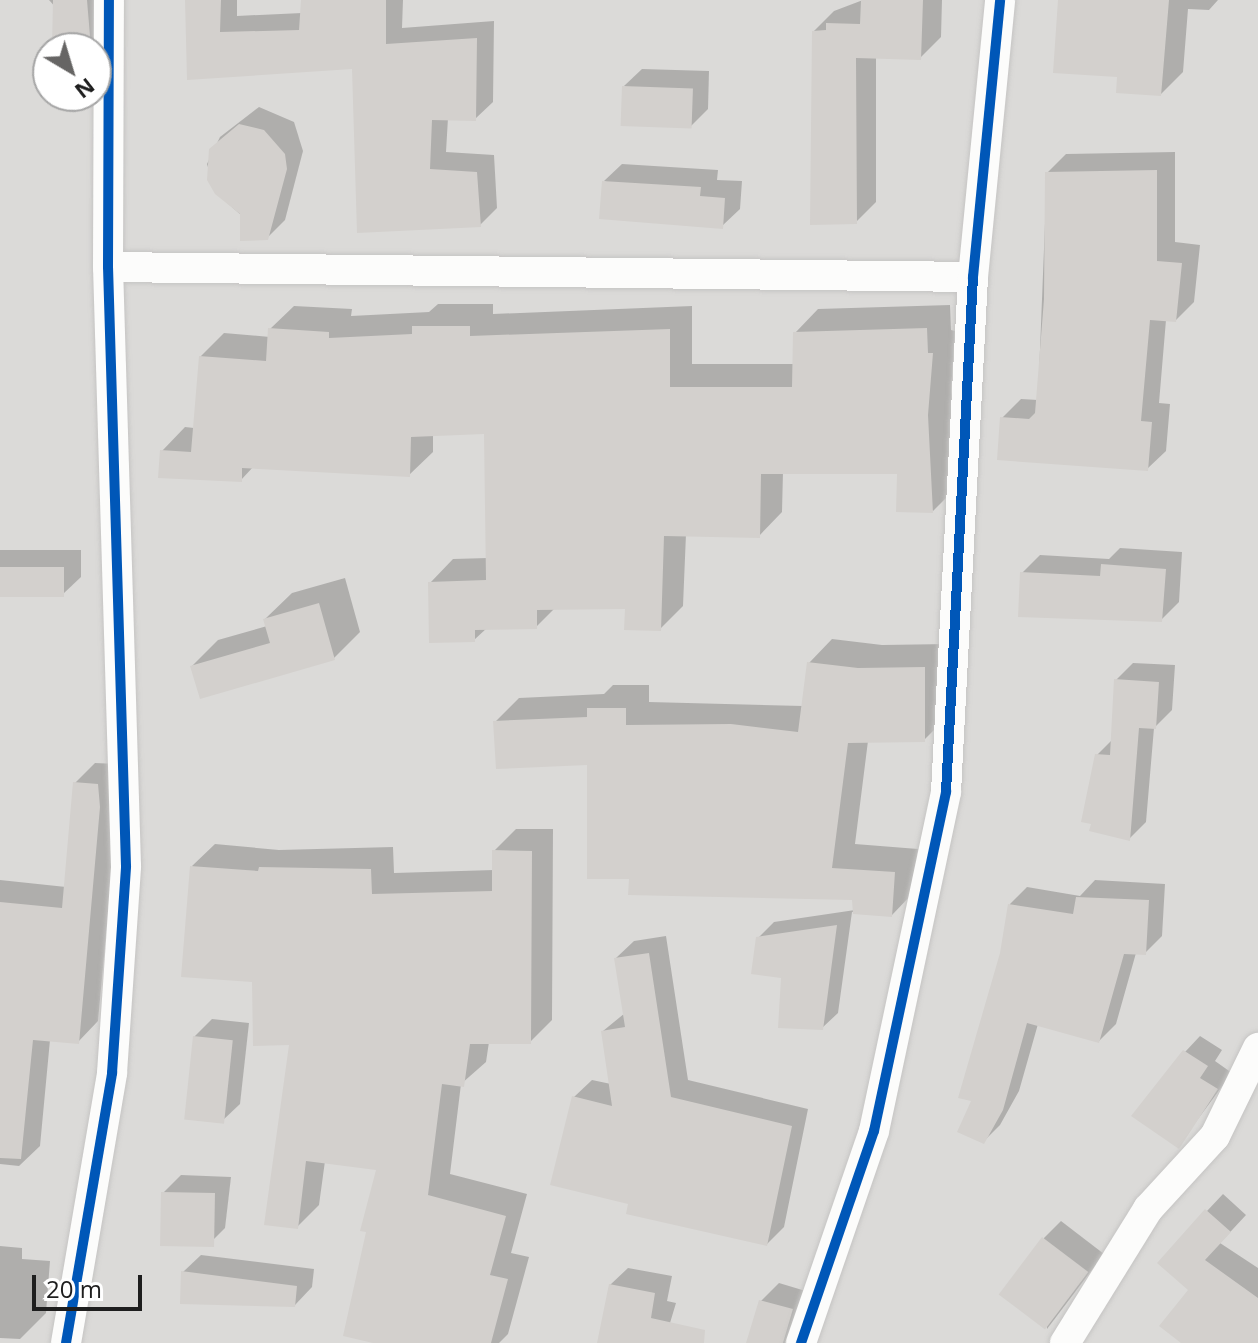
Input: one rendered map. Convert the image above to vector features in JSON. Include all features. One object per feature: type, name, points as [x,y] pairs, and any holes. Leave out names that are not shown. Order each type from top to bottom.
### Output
[{"type":"street","points":[[66,1343],[112,1073],[126,866],[108,267],[109,0]]},
{"type":"street","points":[[801,1343],[874,1131],[946,792],[973,277],[1000,0]]},
{"type":"street","points":[[108,267],[973,277]]},
{"type":"street","points":[[1065,1343],[1148,1209],[1215,1136],[1258,1048]]},
{"type":"shaded area","points":[[0,0],[1258,0],[1258,1343],[0,1343]]},
{"type":"building","points":[[53,0],[87,0],[90,32],[52,32]]},
{"type":"building","points":[[185,0],[221,0],[220,32],[299,30],[301,0],[386,0],[386,44],[477,38],[476,121],[432,120],[430,169],[477,172],[481,227],[357,233],[352,69],[187,80]]},
{"type":"building","points":[[861,0],[923,0],[921,60],[856,58],[857,224],[810,225],[812,31],[826,30],[826,23],[860,24]]},
{"type":"building","points":[[1058,0],[1169,0],[1161,96],[1116,93],[1117,77],[1053,73]]},
{"type":"building","points":[[622,86],[693,88],[692,128],[621,126]]},
{"type":"building","points":[[239,124],[264,130],[285,154],[287,169],[268,240],[240,241],[240,214],[215,194],[207,180],[209,149]]},
{"type":"building","points":[[1157,170],[1157,261],[1182,263],[1176,322],[1150,320],[1141,421],[1152,422],[1148,471],[997,460],[1000,417],[1029,419],[1035,413],[1044,299],[1045,172]]},
{"type":"building","points":[[602,181],[701,187],[700,196],[725,198],[723,229],[599,219]]},
{"type":"building","points":[[412,326],[470,326],[470,336],[670,329],[670,387],[792,387],[793,332],[927,328],[928,353],[933,353],[928,415],[933,513],[896,512],[897,474],[761,474],[760,538],[664,536],[661,631],[624,630],[625,609],[537,610],[537,629],[475,630],[475,642],[429,643],[428,582],[486,580],[484,434],[411,437],[410,477],[242,468],[242,482],[158,478],[160,450],[191,452],[199,356],[266,361],[268,328],[329,332],[329,338],[412,334]]},
{"type":"building","points":[[1101,564],[1166,569],[1162,622],[1018,617],[1020,572],[1100,576]]},
{"type":"building","points":[[0,567],[64,567],[64,597],[0,597]]},
{"type":"building","points":[[319,603],[335,660],[200,699],[190,666],[270,643],[263,619]]},
{"type":"building","points":[[807,662],[858,668],[925,667],[925,742],[848,743],[832,868],[895,872],[892,917],[853,914],[852,900],[628,895],[629,879],[587,879],[587,765],[496,769],[493,721],[587,717],[587,708],[626,708],[626,725],[731,724],[798,732]]},
{"type":"building","points":[[1114,679],[1159,682],[1156,729],[1139,728],[1130,841],[1089,831],[1091,824],[1081,822],[1095,754],[1110,755]]},
{"type":"building","points":[[73,782],[98,784],[100,807],[79,1044],[33,1040],[21,1159],[0,1158],[0,902],[62,908]]},
{"type":"building","points":[[492,850],[532,851],[531,1044],[470,1044],[464,1087],[442,1084],[428,1195],[506,1216],[490,1275],[508,1279],[491,1343],[373,1343],[343,1336],[366,1232],[360,1231],[376,1170],[306,1161],[298,1229],[264,1225],[289,1045],[253,1046],[252,982],[181,977],[190,866],[258,871],[259,867],[371,869],[372,894],[492,891]]},
{"type":"building","points":[[1076,897],[1149,900],[1146,955],[1124,954],[1099,1043],[1027,1023],[1003,1110],[984,1144],[957,1132],[971,1101],[958,1098],[1000,953],[1008,904],[1073,914]]},
{"type":"building","points":[[837,925],[823,1030],[778,1028],[781,978],[751,974],[756,937]]},
{"type":"building","points":[[649,953],[671,1097],[792,1126],[767,1246],[626,1214],[628,1204],[550,1185],[572,1096],[612,1106],[601,1031],[625,1027],[614,958]]},
{"type":"building","points":[[193,1036],[233,1040],[224,1124],[184,1120]]},
{"type":"building","points":[[1183,1050],[1208,1066],[1200,1078],[1218,1089],[1179,1149],[1131,1116]]},
{"type":"building","points":[[161,1192],[215,1193],[214,1247],[160,1246]]},
{"type":"building","points":[[1205,1209],[1231,1232],[1205,1260],[1258,1298],[1258,1343],[1181,1343],[1159,1326],[1188,1290],[1157,1263]]},
{"type":"building","points":[[1042,1237],[1088,1272],[1045,1329],[999,1295]]},
{"type":"building","points":[[181,1271],[297,1286],[295,1307],[180,1304]]},
{"type":"building","points":[[609,1284],[655,1293],[651,1318],[705,1330],[704,1343],[597,1343]]},
{"type":"building","points":[[759,1300],[793,1309],[783,1343],[746,1343]]},
{"type":"cycle path","points":[[66,1343],[112,1073],[126,866],[108,267],[109,0]]},
{"type":"cycle path","points":[[801,1343],[874,1131],[946,792],[973,277],[1000,0]]}]
